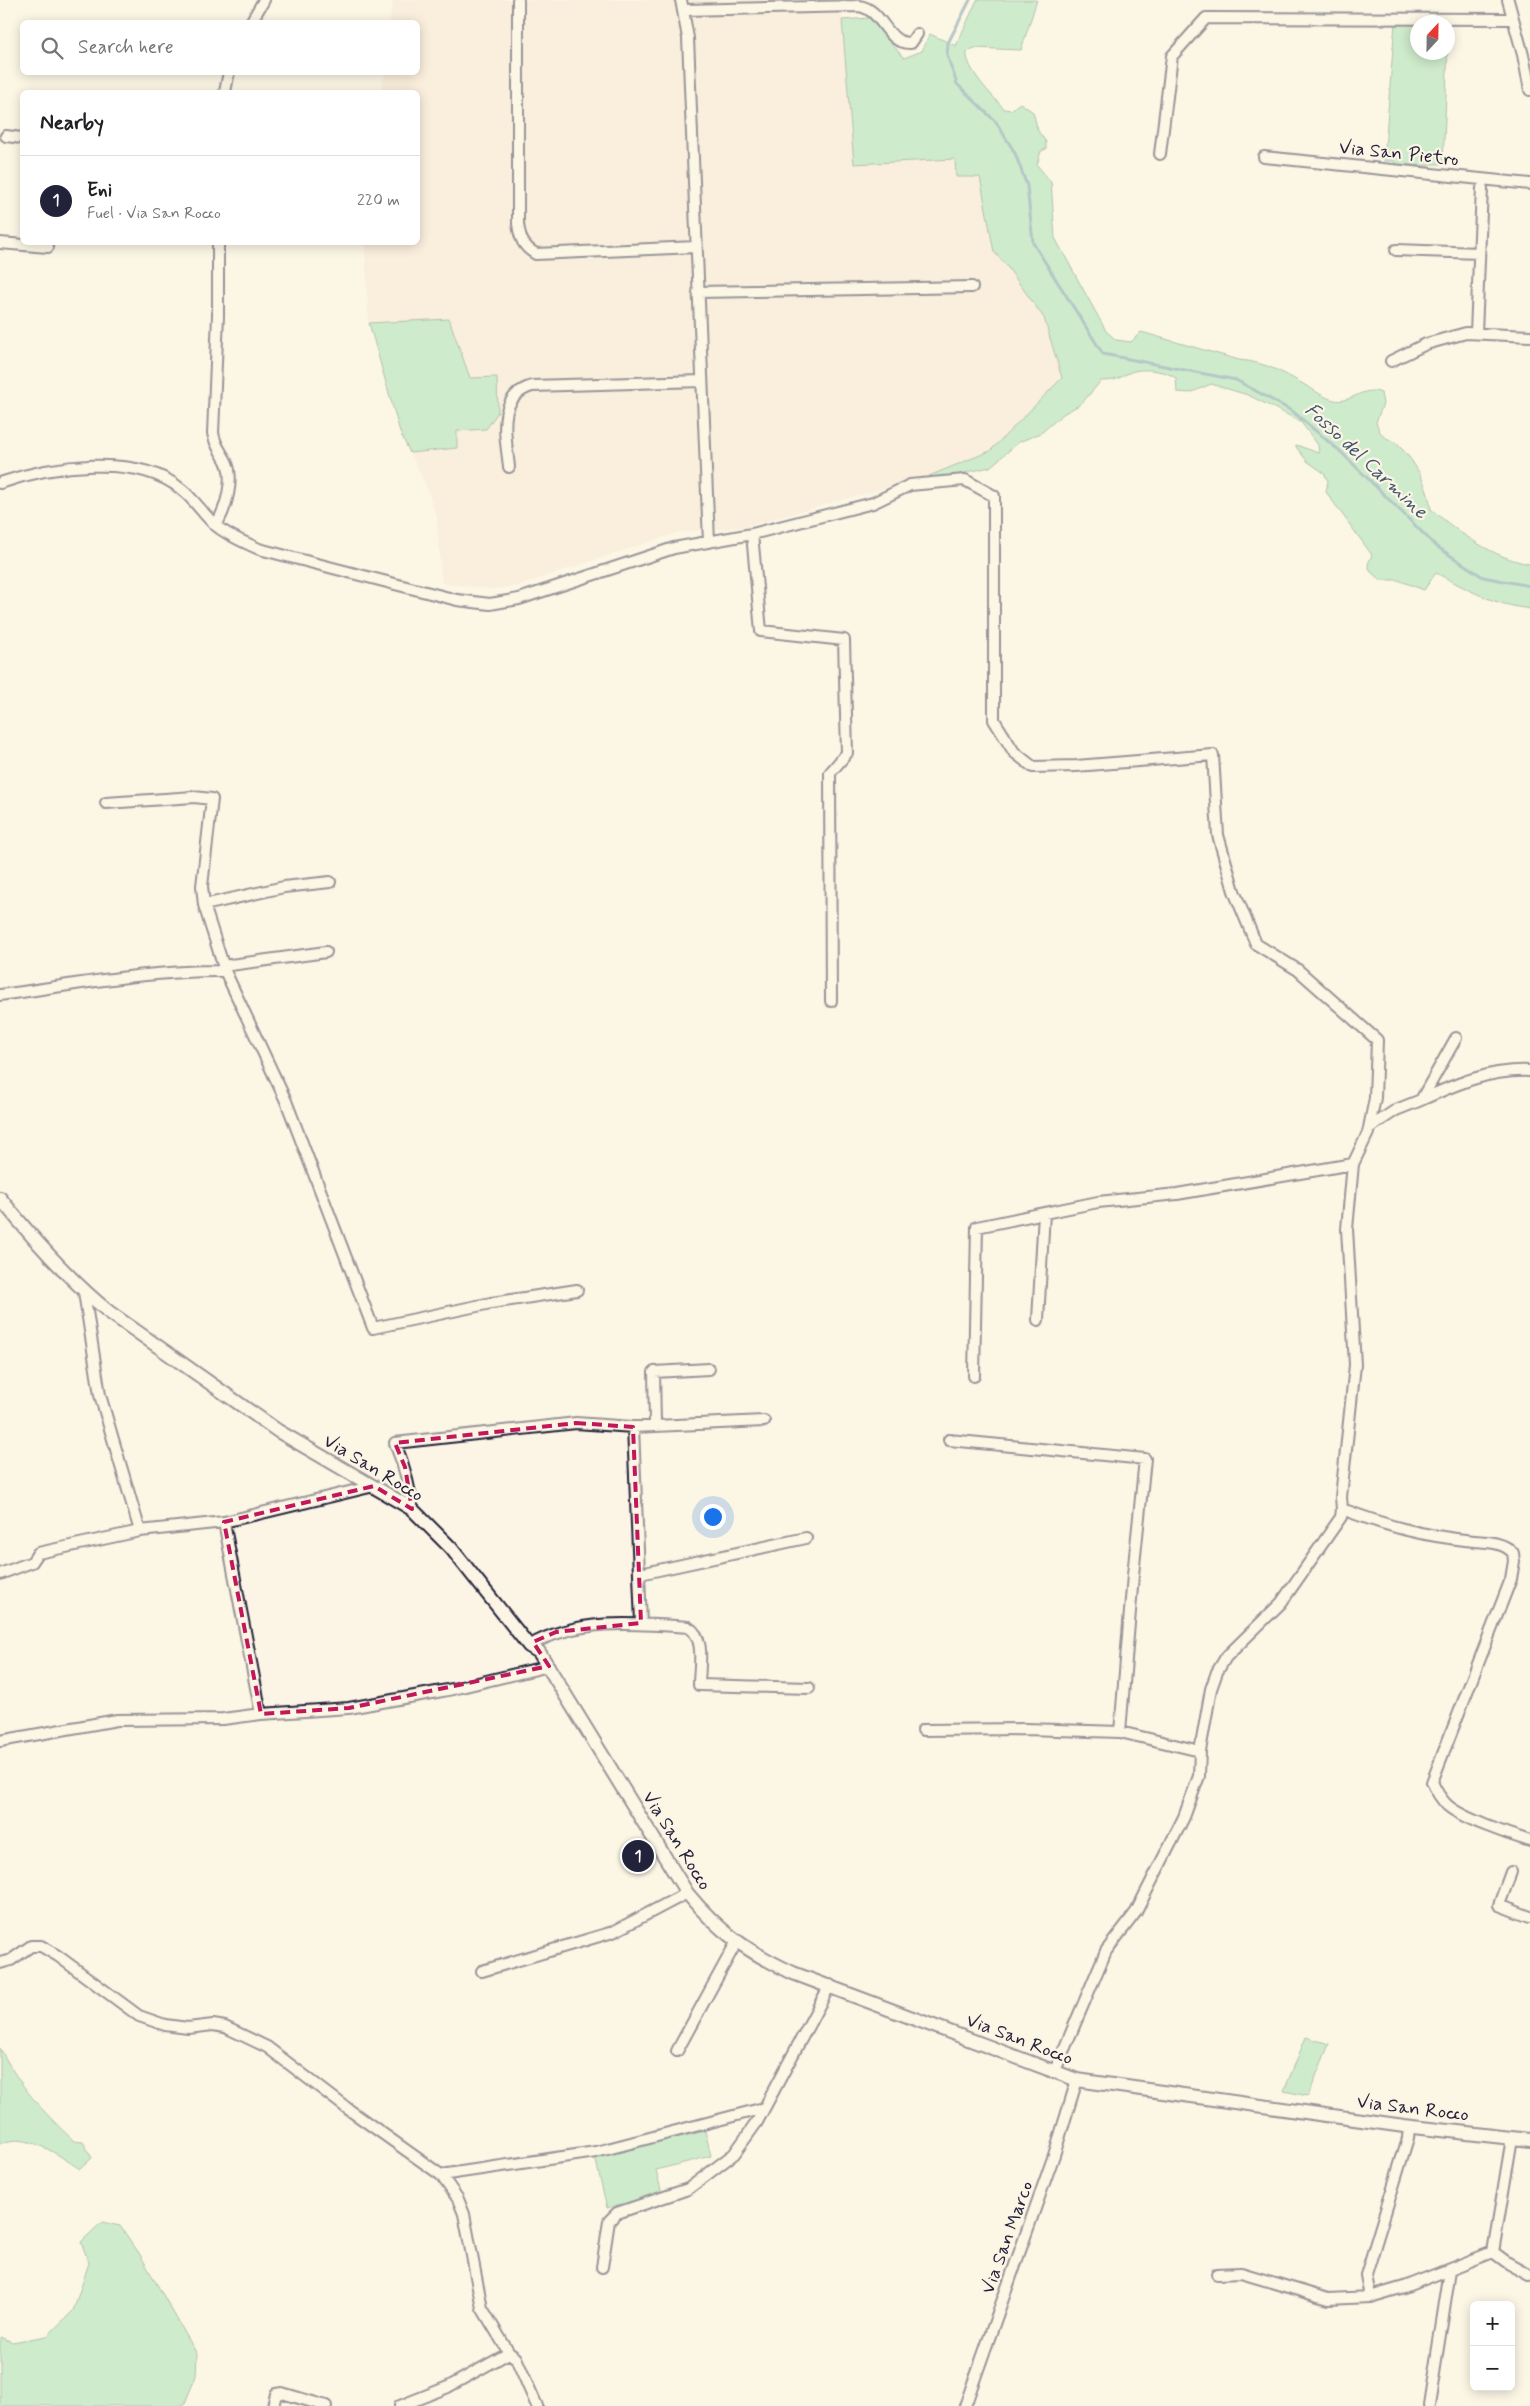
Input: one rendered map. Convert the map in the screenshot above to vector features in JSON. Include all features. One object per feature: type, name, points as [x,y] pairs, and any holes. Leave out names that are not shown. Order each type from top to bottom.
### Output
[{"type":"street","points":[[252,20],[264,0]]},
{"type":"street","points":[[518,0],[518,224],[520,237],[526,249],[536,254],[696,246]]},
{"type":"street","points":[[1508,0],[1523,55],[1530,90]]},
{"type":"street","points":[[709,542],[688,38],[682,5],[859,6],[872,10],[893,36],[903,43],[911,42],[917,34]]},
{"type":"street","points":[[1160,154],[1172,56],[1206,18],[1512,19]]},
{"type":"street","points":[[225,90],[228,75]]},
{"type":"street","points":[[6,136],[20,138]]},
{"type":"street","name":"Via San Pietro","points":[[1264,157],[1530,184]]},
{"type":"street","points":[[1476,333],[1482,188]]},
{"type":"street","points":[[0,242],[20,244]]},
{"type":"street","points":[[29,245],[48,247]]},
{"type":"street","points":[[216,525],[225,507],[228,486],[227,463],[215,446],[213,433],[218,316],[218,245]]},
{"type":"street","points":[[1396,250],[1479,253]]},
{"type":"street","points":[[698,292],[972,287]]},
{"type":"street","points":[[1391,361],[1426,344],[1453,336],[1476,333],[1530,336]]},
{"type":"street","points":[[509,467],[505,420],[513,396],[522,389],[532,386],[702,381]]},
{"type":"street","points":[[0,483],[46,470],[92,466],[148,472],[164,477],[181,489],[216,525],[238,540],[259,549],[456,600],[490,604],[519,599],[674,548],[752,534],[872,503],[910,485],[966,480],[994,496],[994,720],[1014,752],[1033,767],[1076,766],[1213,755],[1220,844],[1234,891],[1256,944],[1298,970],[1376,1040],[1375,1098],[1369,1128],[1353,1164],[1347,1229],[1355,1364],[1341,1497],[1342,1509],[1341,1517],[1281,1603],[1226,1658],[1211,1689],[1200,1751],[1199,1776],[1184,1817],[1136,1912],[1106,1951],[1054,2073]]},
{"type":"street","points":[[752,534],[761,631],[844,640],[847,753],[830,773],[831,1001]]},
{"type":"street","points":[[106,803],[194,797],[212,799],[202,886],[204,905],[224,969],[286,1101],[373,1328],[491,1302],[577,1290]]},
{"type":"street","points":[[204,905],[284,887],[330,882]]},
{"type":"street","points":[[0,995],[145,976],[224,969],[326,952]]},
{"type":"street","points":[[1421,1100],[1456,1038]]},
{"type":"street","points":[[1369,1128],[1396,1110],[1462,1081],[1495,1073],[1530,1071]]},
{"type":"street","points":[[974,1376],[977,1227],[1098,1202],[1177,1194],[1353,1164]]},
{"type":"street","name":"Via San Rocco","points":[[0,1198],[29,1234],[84,1292],[109,1312],[278,1431],[412,1509],[451,1548],[529,1646],[540,1652],[687,1893],[717,1927],[762,1959],[1054,2073],[1077,2080],[1409,2126],[1530,2140]]},
{"type":"street","points":[[1038,1320],[1044,1213]]},
{"type":"street","points":[[84,1292],[100,1395],[140,1530]]},
{"type":"street","points":[[655,1424],[654,1372],[709,1369]]},
{"type":"street","points":[[412,1509],[407,1474],[395,1443],[576,1423],[633,1427],[655,1424],[764,1421]]},
{"type":"street","points":[[633,1427],[641,1622]]},
{"type":"street","points":[[949,1440],[1146,1459],[1133,1575],[1120,1732]]},
{"type":"street","points":[[0,1574],[32,1562],[38,1554],[140,1530],[224,1522],[374,1486]]},
{"type":"street","points":[[1342,1509],[1408,1532],[1489,1542],[1503,1545],[1513,1553],[1514,1561],[1511,1578],[1432,1782],[1437,1793],[1448,1806],[1462,1814],[1530,1842]]},
{"type":"street","points":[[224,1522],[260,1714]]},
{"type":"street","points":[[640,1574],[806,1538]]},
{"type":"street","points":[[529,1646],[556,1632],[586,1626],[641,1622],[688,1627],[694,1630],[698,1637],[698,1685],[809,1688]]},
{"type":"street","points":[[0,1741],[117,1720],[223,1719],[260,1714],[349,1708],[453,1689],[549,1666]]},
{"type":"street","points":[[924,1730],[1026,1729],[1120,1732],[1200,1751]]},
{"type":"street","points":[[1511,1872],[1499,1905],[1530,1917]]},
{"type":"street","points":[[482,1971],[612,1932],[687,1893]]},
{"type":"street","points":[[677,2050],[736,1942]]},
{"type":"street","points":[[0,1963],[11,1960],[31,1946],[41,1946],[58,1956],[139,2016],[165,2025],[188,2028],[213,2025],[225,2027],[267,2047],[348,2110],[440,2176],[458,2199],[464,2214],[482,2308],[509,2353],[516,2358],[537,2406]]},
{"type":"street","points":[[602,2267],[609,2221],[617,2213],[688,2188],[734,2154],[758,2122],[830,1985]]},
{"type":"street","name":"Via San Marco","points":[[964,2406],[1054,2155],[1077,2080]]},
{"type":"street","points":[[440,2176],[596,2152],[764,2108]]},
{"type":"street","points":[[1370,2297],[1366,2275],[1408,2138],[1409,2126]]},
{"type":"street","points":[[1493,2252],[1512,2138]]},
{"type":"street","points":[[1217,2274],[1241,2273],[1328,2299],[1370,2297],[1404,2287],[1493,2252]]},
{"type":"street","points":[[1493,2252],[1530,2275]]},
{"type":"street","points":[[1429,2406],[1450,2270]]},
{"type":"street","points":[[400,2406],[448,2387],[509,2353]]},
{"type":"street","points":[[273,2406],[276,2394],[282,2393],[326,2406]]},
{"type":"highlighted area","points":[[576,1423],[633,1427],[641,1623],[556,1632],[533,1642],[549,1666],[349,1708],[261,1714],[224,1522],[374,1486],[412,1509],[405,1467],[395,1443]]},
{"type":"shaded area","points":[[393,0],[840,0],[854,164],[955,159],[980,177],[994,251],[1044,318],[1062,379],[990,451],[929,476],[743,527],[678,532],[517,586],[492,589],[442,583],[437,517],[427,487],[400,432],[369,323],[365,245],[420,245],[420,90],[381,90],[385,75],[420,75],[420,20],[390,20]]},
{"type":"green space","points":[[977,0],[1037,0],[1021,50],[974,48],[967,52],[968,59],[975,74],[1004,109],[1011,110],[1020,103],[1033,112],[1038,131],[1046,142],[1046,149],[1041,151],[1037,165],[1051,182],[1055,238],[1106,331],[1116,340],[1131,342],[1141,332],[1239,360],[1258,363],[1334,400],[1340,401],[1368,391],[1381,393],[1383,404],[1376,422],[1378,429],[1383,436],[1395,442],[1411,459],[1427,492],[1431,509],[1477,543],[1503,556],[1530,564],[1530,609],[1492,600],[1436,573],[1424,590],[1398,580],[1380,580],[1370,571],[1368,564],[1372,555],[1326,492],[1328,481],[1324,473],[1307,461],[1296,447],[1296,445],[1319,453],[1318,445],[1300,421],[1248,395],[1211,384],[1190,393],[1177,392],[1176,378],[1162,372],[1139,370],[1116,379],[1101,381],[1081,404],[1063,414],[1041,433],[1019,442],[990,467],[938,479],[929,476],[990,451],[1062,378],[1044,318],[1006,265],[994,252],[980,177],[956,177],[955,159],[854,164],[842,20],[869,18],[904,58],[922,51],[930,34],[956,46]]},
{"type":"green space","points":[[1395,23],[1410,23],[1410,60],[1448,60],[1443,164],[1431,164],[1429,166],[1395,164],[1394,161],[1384,161]]},
{"type":"green space","points":[[449,319],[470,378],[497,377],[498,412],[486,429],[457,431],[457,448],[410,453],[400,432],[369,323]]},
{"type":"green space","points":[[1306,2037],[1329,2044],[1308,2096],[1284,2091]]},
{"type":"green space","points":[[0,2048],[24,2087],[42,2109],[74,2141],[83,2142],[92,2158],[80,2169],[42,2146],[21,2140],[0,2144]]},
{"type":"green space","points":[[705,2131],[711,2156],[656,2170],[662,2194],[607,2208],[595,2157]]},
{"type":"green space","points":[[102,2222],[120,2226],[139,2253],[197,2354],[196,2376],[185,2403],[180,2406],[0,2406],[0,2337],[12,2342],[47,2336],[73,2311],[89,2263],[81,2242]]},
{"type":"waterway","name":"Fosso del Carmine","points":[[970,0],[948,43],[947,55],[957,84],[996,122],[1015,153],[1027,186],[1033,243],[1103,354],[1236,380],[1292,411],[1341,452],[1436,546],[1483,577],[1530,586]]},
{"type":"place","name":"Eni","points":[[638,1856]]}]
